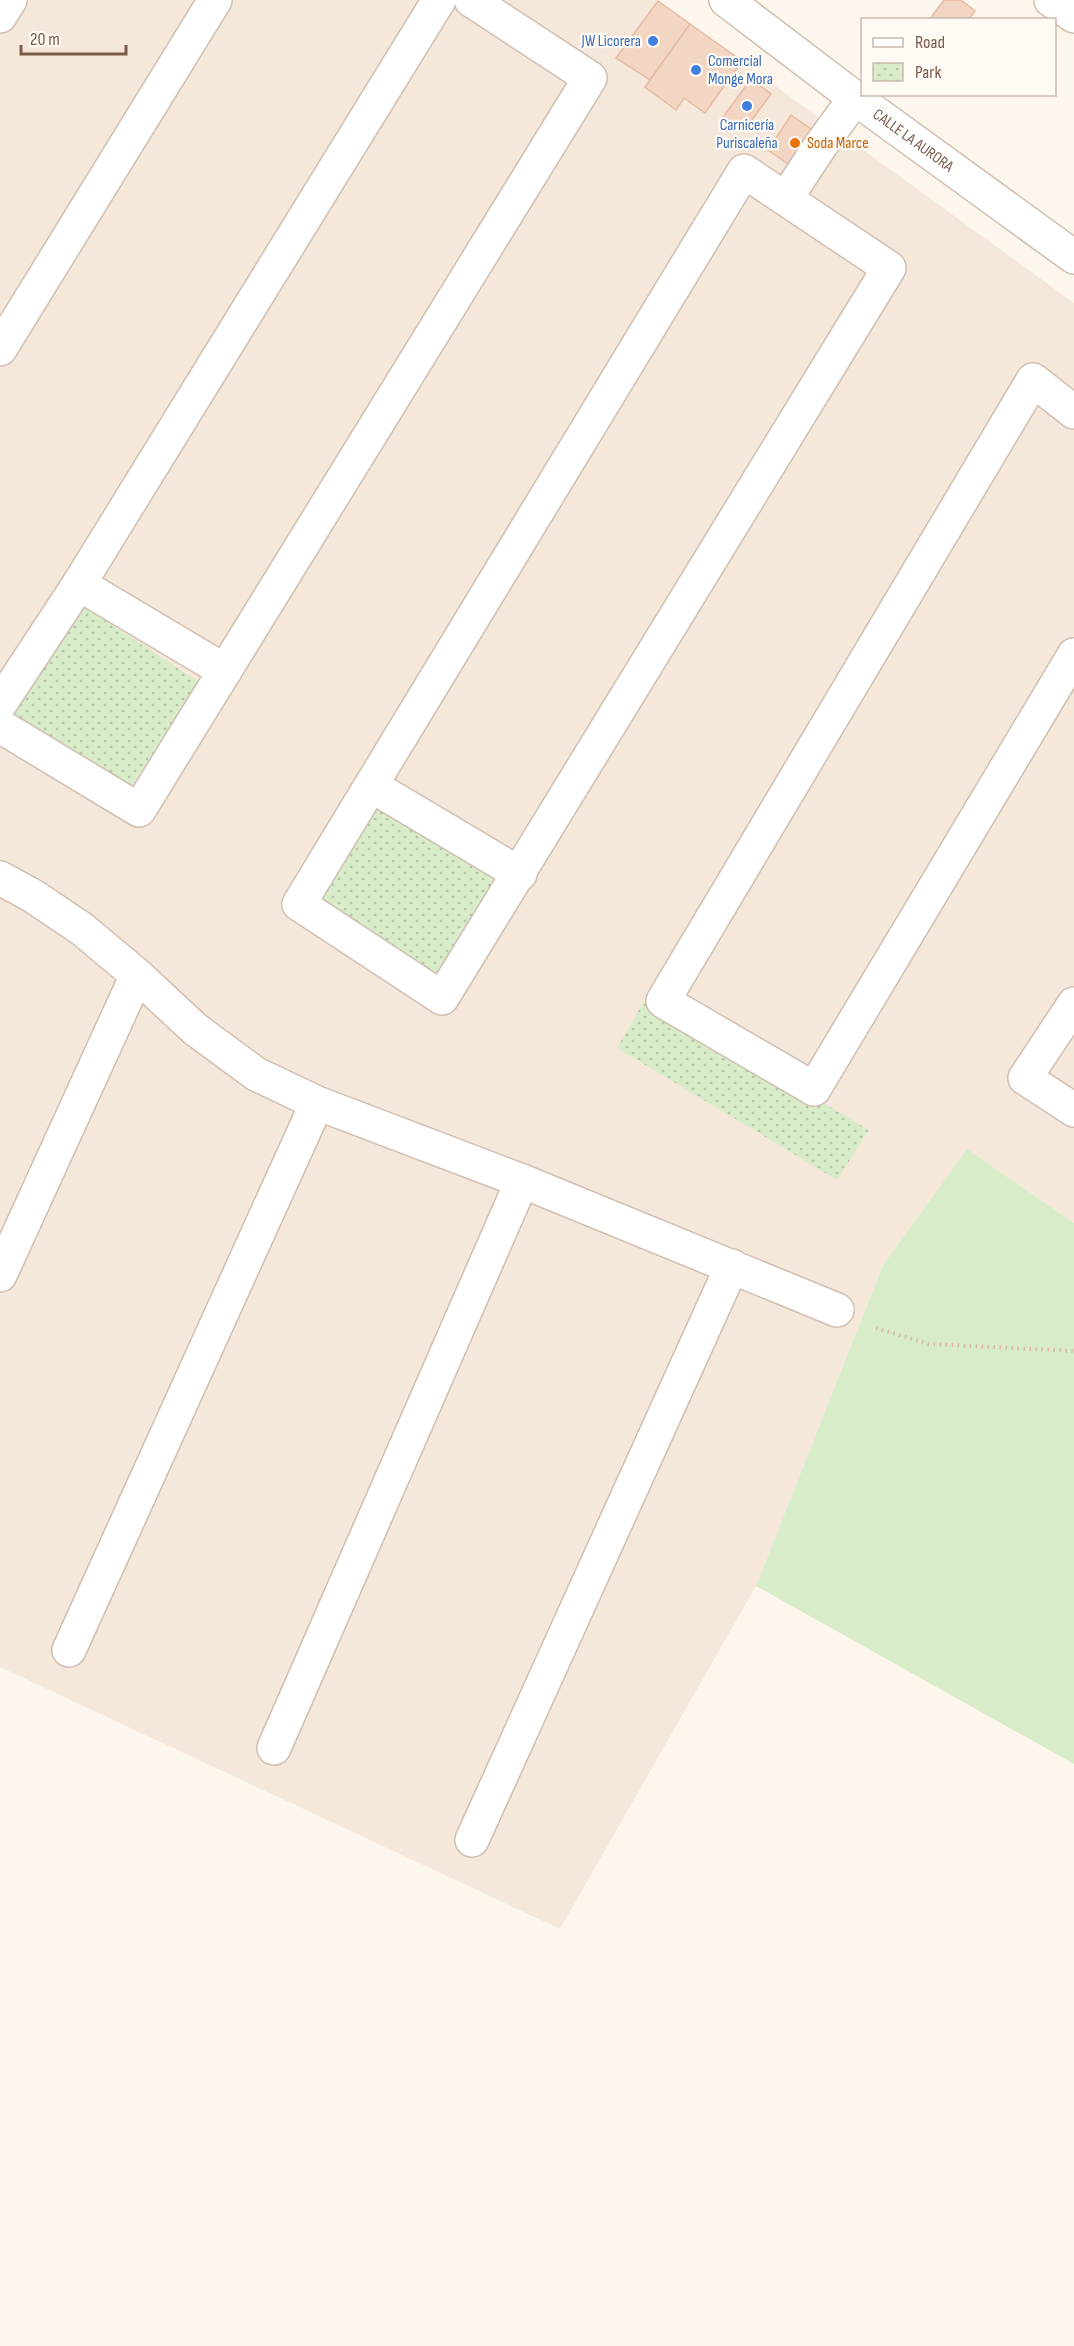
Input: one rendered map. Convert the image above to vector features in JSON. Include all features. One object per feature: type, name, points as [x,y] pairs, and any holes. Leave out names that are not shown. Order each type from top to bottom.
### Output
[{"type":"street","points":[[0,16],[10,0]]},
{"type":"street","points":[[0,349],[215,0]]},
{"type":"street","points":[[0,704],[79,584],[440,0]]},
{"type":"street","points":[[1051,0],[1074,16]]},
{"type":"street","name":"CALLE LA AURORA","points":[[731,1],[855,98],[1074,257]]},
{"type":"street","points":[[0,726],[139,810],[590,78],[477,2]]},
{"type":"street","points":[[786,198],[855,98]]},
{"type":"street","points":[[744,171],[786,198],[889,268],[442,998],[299,904],[744,171]]},
{"type":"street","points":[[1071,403],[1033,380],[663,1002],[814,1089],[1074,655]]},
{"type":"street","points":[[79,584],[225,671]]},
{"type":"street","points":[[372,786],[520,874]]},
{"type":"street","points":[[0,878],[33,896],[82,929],[137,975],[195,1029],[256,1074],[317,1103],[522,1181],[837,1311]]},
{"type":"street","points":[[0,1275],[137,975]]},
{"type":"street","points":[[1074,1005],[1025,1078],[1074,1110]]},
{"type":"street","points":[[69,1650],[317,1103]]},
{"type":"street","points":[[274,1748],[522,1181]]},
{"type":"street","points":[[472,1840],[732,1266]]},
{"type":"path","points":[[876,1328],[928,1344],[1074,1351]]},
{"type":"shaded area","points":[[0,0],[657,0],[1074,303],[1074,1223],[967,1149],[883,1265],[756,1586],[560,1929],[0,1667]]},
{"type":"green space","points":[[81,605],[199,682],[127,794],[9,717]]},
{"type":"green space","points":[[376,800],[504,882],[438,985],[309,902]]},
{"type":"green space","points":[[646,998],[869,1130],[837,1180],[617,1048]]},
{"type":"green space","points":[[967,1149],[1074,1223],[1074,1764],[756,1586],[883,1265]]},
{"type":"building","points":[[944,0],[961,0],[975,11],[970,18],[930,18]]},
{"type":"building","name":"JW Licorera","points":[[658,1],[690,24],[650,80],[616,58]]},
{"type":"building","name":"Comercial Monge Mora","points":[[690,24],[742,61],[705,113],[684,98],[676,110],[645,87]]},
{"type":"building","name":"Carnicería Puriscaleña","points":[[751,79],[771,94],[743,132],[723,117]]},
{"type":"building","name":"Soda Marce","points":[[791,115],[821,136],[798,171],[768,150]]},
{"type":"place","name":"JW Licorera","points":[[653,41]]},
{"type":"place","name":"Comercial Monge Mora","points":[[696,70]]},
{"type":"place","name":"Carnicería Puriscaleña","points":[[747,106]]},
{"type":"place","name":"Soda Marce","points":[[795,143]]}]
